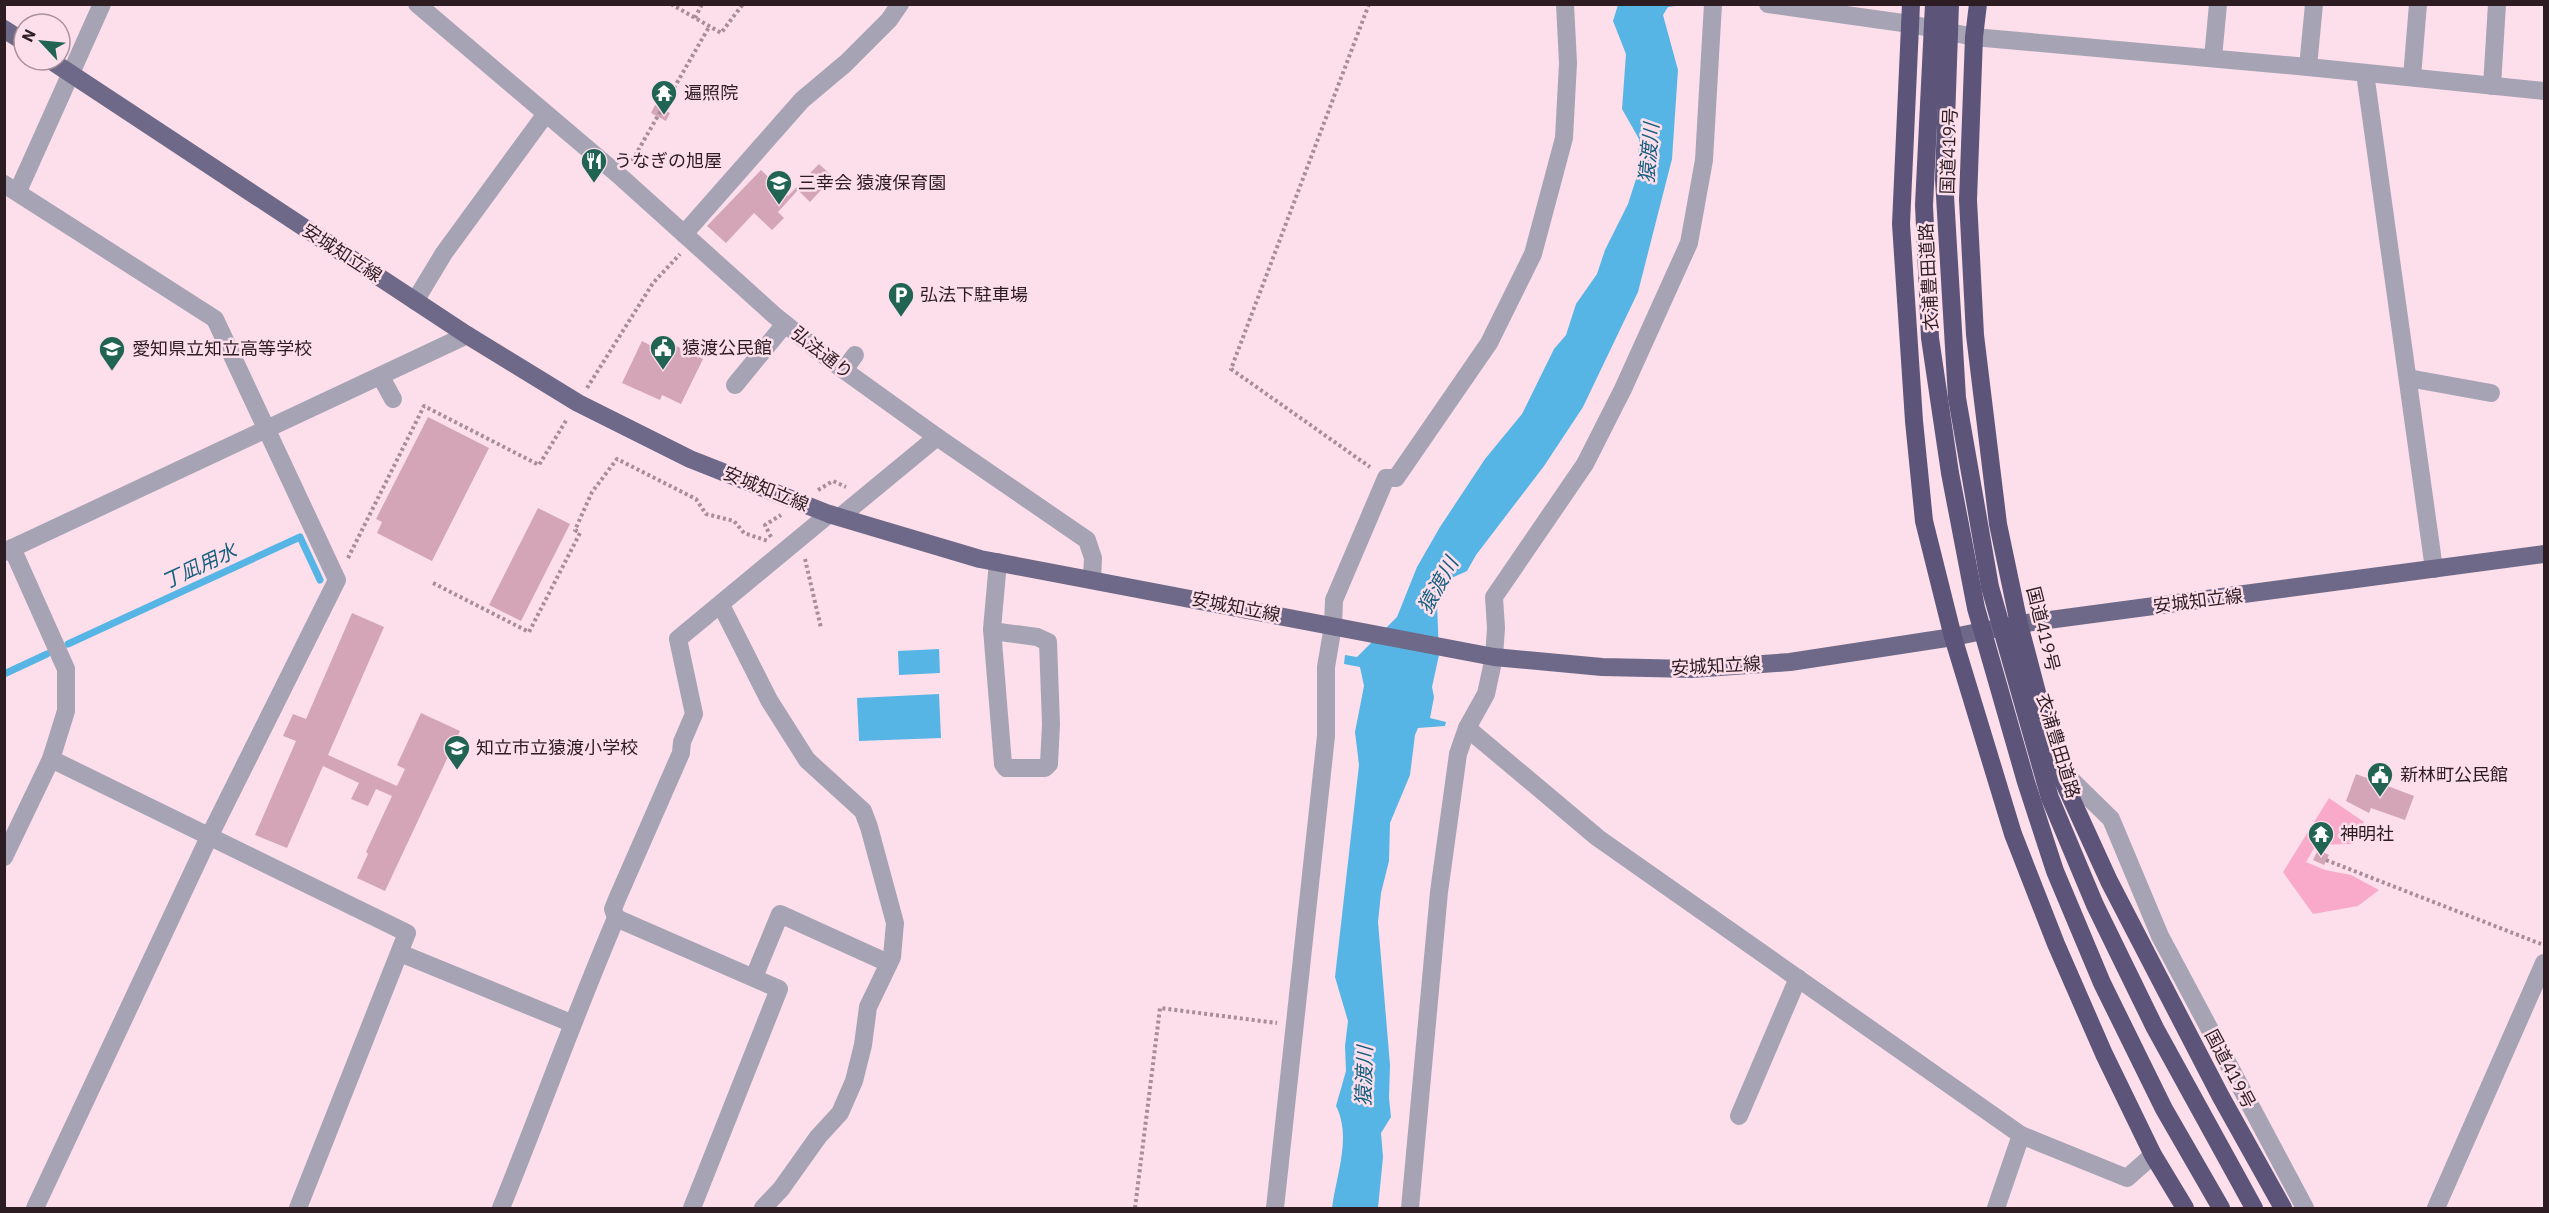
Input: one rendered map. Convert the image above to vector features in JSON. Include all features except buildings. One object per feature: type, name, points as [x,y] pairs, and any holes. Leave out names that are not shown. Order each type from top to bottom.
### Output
[{"type":"highway","points":[[1911,4],[1901,224],[1914,421],[1924,521],[1953,637],[2013,834],[2056,944],[2104,1054],[2153,1155],[2185,1209]]},
{"type":"highway","name":"衣浦豊田道路","points":[[1934,4],[1924,205],[1930,338],[1950,473],[1976,608],[2026,782],[2055,871],[2102,983],[2164,1109],[2221,1209]]},
{"type":"highway","name":"衣浦豊田道路","points":[[1950,4],[1944,179],[1957,398],[1990,587],[2050,798],[2095,905],[2155,1028],[2254,1209]]},
{"type":"highway","name":"国道419号","points":[[1978,4],[1974,37],[1968,200],[1975,335],[1998,524],[2019,624],[2056,765],[2109,881],[2221,1097],[2283,1209]]},
{"type":"main road","name":"安城知立線","points":[[70,73],[467,335],[578,403],[690,459],[835,516],[980,559],[1487,656],[1602,667],[1692,669],[1790,662],[1953,637],[2019,624],[2544,554]]},
{"type":"street","points":[[34,1209],[209,837],[337,580],[215,319],[11,188],[70,73],[102,4]]},
{"type":"street","name":"弘法通り","points":[[417,4],[622,178],[785,324],[937,437],[1087,540],[1093,558],[1092,579]]},
{"type":"street","points":[[687,238],[802,100],[846,63],[889,20],[900,4]]},
{"type":"street","points":[[1275,1209],[1326,736],[1326,668],[1341,627],[1334,600],[1386,478],[1396,478],[1489,343],[1533,254],[1564,138],[1568,63],[1565,4]]},
{"type":"street","points":[[1410,1209],[1439,892],[1458,754],[1467,728],[1486,694],[1487,656],[1496,628],[1494,597],[1585,464],[1623,389],[1689,243],[1704,160],[1713,4]]},
{"type":"street","points":[[2213,58],[2218,4]]},
{"type":"street","points":[[2308,67],[2314,4]]},
{"type":"street","points":[[2412,77],[2418,4]]},
{"type":"street","points":[[2492,86],[2497,4]]},
{"type":"street","points":[[1771,5],[1910,24],[1974,37],[2544,91]]},
{"type":"street","points":[[2365,73],[2434,569]]},
{"type":"street","points":[[415,301],[444,253],[545,115]]},
{"type":"street","points":[[735,385],[785,324]]},
{"type":"street","points":[[4,857],[51,759],[66,711],[66,669],[8,550],[467,335]]},
{"type":"street","points":[[844,370],[855,355]]},
{"type":"street","points":[[381,377],[393,399]]},
{"type":"street","points":[[2408,378],[2491,393]]},
{"type":"street","points":[[501,1209],[553,1079],[571,1023],[616,918],[613,909],[617,898],[681,753],[682,742],[694,714],[678,639],[937,437]]},
{"type":"street","points":[[992,631],[1037,637],[1048,642],[1051,724],[1049,764],[1045,768],[1006,768],[1003,764],[992,631],[998,562]]},
{"type":"street","points":[[721,605],[769,700],[807,760],[862,811],[869,827],[895,923],[892,957],[868,1006],[863,1046],[854,1081],[840,1113],[818,1137],[781,1189],[763,1209]]},
{"type":"street","points":[[1467,728],[1598,837],[2021,1135],[2127,1178],[2153,1155]]},
{"type":"street","points":[[51,759],[406,933],[298,1209]]},
{"type":"street","points":[[2056,765],[2111,819],[2160,936],[2305,1209]]},
{"type":"street","points":[[754,977],[780,914],[888,963]]},
{"type":"street","points":[[616,918],[779,989],[692,1209]]},
{"type":"street","points":[[400,952],[571,1023]]},
{"type":"street","points":[[2436,1209],[2544,964]]},
{"type":"street","points":[[1739,1116],[1798,978]]},
{"type":"street","points":[[1996,1209],[2021,1135]]},
{"type":"path","points":[[671,4],[721,33],[743,4]]},
{"type":"path","points":[[695,18],[702,4]]},
{"type":"path","points":[[1369,4],[1231,369],[1386,478]]},
{"type":"path","points":[[622,178],[709,27]]},
{"type":"path","points":[[337,580],[424,406],[539,465],[653,283],[687,238]]},
{"type":"path","points":[[433,583],[529,632],[580,533],[575,530],[592,492],[617,459],[696,500],[706,513],[734,520],[744,533],[775,544]]},
{"type":"path","points":[[2326,860],[2544,945]]},
{"type":"path","points":[[1135,1209],[1160,1008],[1295,1026]]},
{"type":"shaded area","points":[[2329,798],[2364,822],[2351,844],[2316,845],[2306,862],[2325,870],[2351,875],[2379,890],[2358,906],[2313,914],[2283,872]]},
{"type":"water","name":"猿渡川","points":[[1618,5],[1682,5],[1668,7],[1663,15],[1678,70],[1672,159],[1638,292],[1583,407],[1544,466],[1476,555],[1467,571],[1447,580],[1437,603],[1439,655],[1432,687],[1434,697],[1430,718],[1446,722],[1445,726],[1418,728],[1415,735],[1410,775],[1390,823],[1389,861],[1381,893],[1378,922],[1390,1065],[1391,1117],[1381,1133],[1383,1157],[1378,1208],[1332,1208],[1342,1157],[1343,1131],[1336,1106],[1346,1071],[1345,1046],[1348,1021],[1335,977],[1359,765],[1355,732],[1364,686],[1360,667],[1344,664],[1345,655],[1357,657],[1397,617],[1417,567],[1440,527],[1485,459],[1522,414],[1554,349],[1566,335],[1576,304],[1597,274],[1605,250],[1628,204],[1638,173],[1639,139],[1622,109],[1626,54],[1613,21]]},
{"type":"water","points":[[939,649],[940,673],[899,675],[898,651]]},
{"type":"water","points":[[939,694],[941,738],[859,741],[857,698]]},
{"type":"waterway","name":"丁凪用水","points":[[68,644],[300,537],[320,580]]},
{"type":"waterway","name":"丁凪用水","points":[[4,674],[47,654]]},
{"type":"place","name":"遍照院","points":[[664,116]]},
{"type":"place","name":"うなぎの旭屋","points":[[594,184]]},
{"type":"place","name":"三幸会 猿渡保育園","points":[[779,206]]},
{"type":"place","name":"弘法下駐車場","points":[[901,318]]},
{"type":"place","name":"猿渡公民館","points":[[663,371]]},
{"type":"place","name":"愛知県立知立高等学校","points":[[112,372]]},
{"type":"place","name":"知立市立猿渡小学校","points":[[457,771]]},
{"type":"place","name":"新林町公民館","points":[[2380,798]]},
{"type":"place","name":"神明社","points":[[2321,857]]}]
